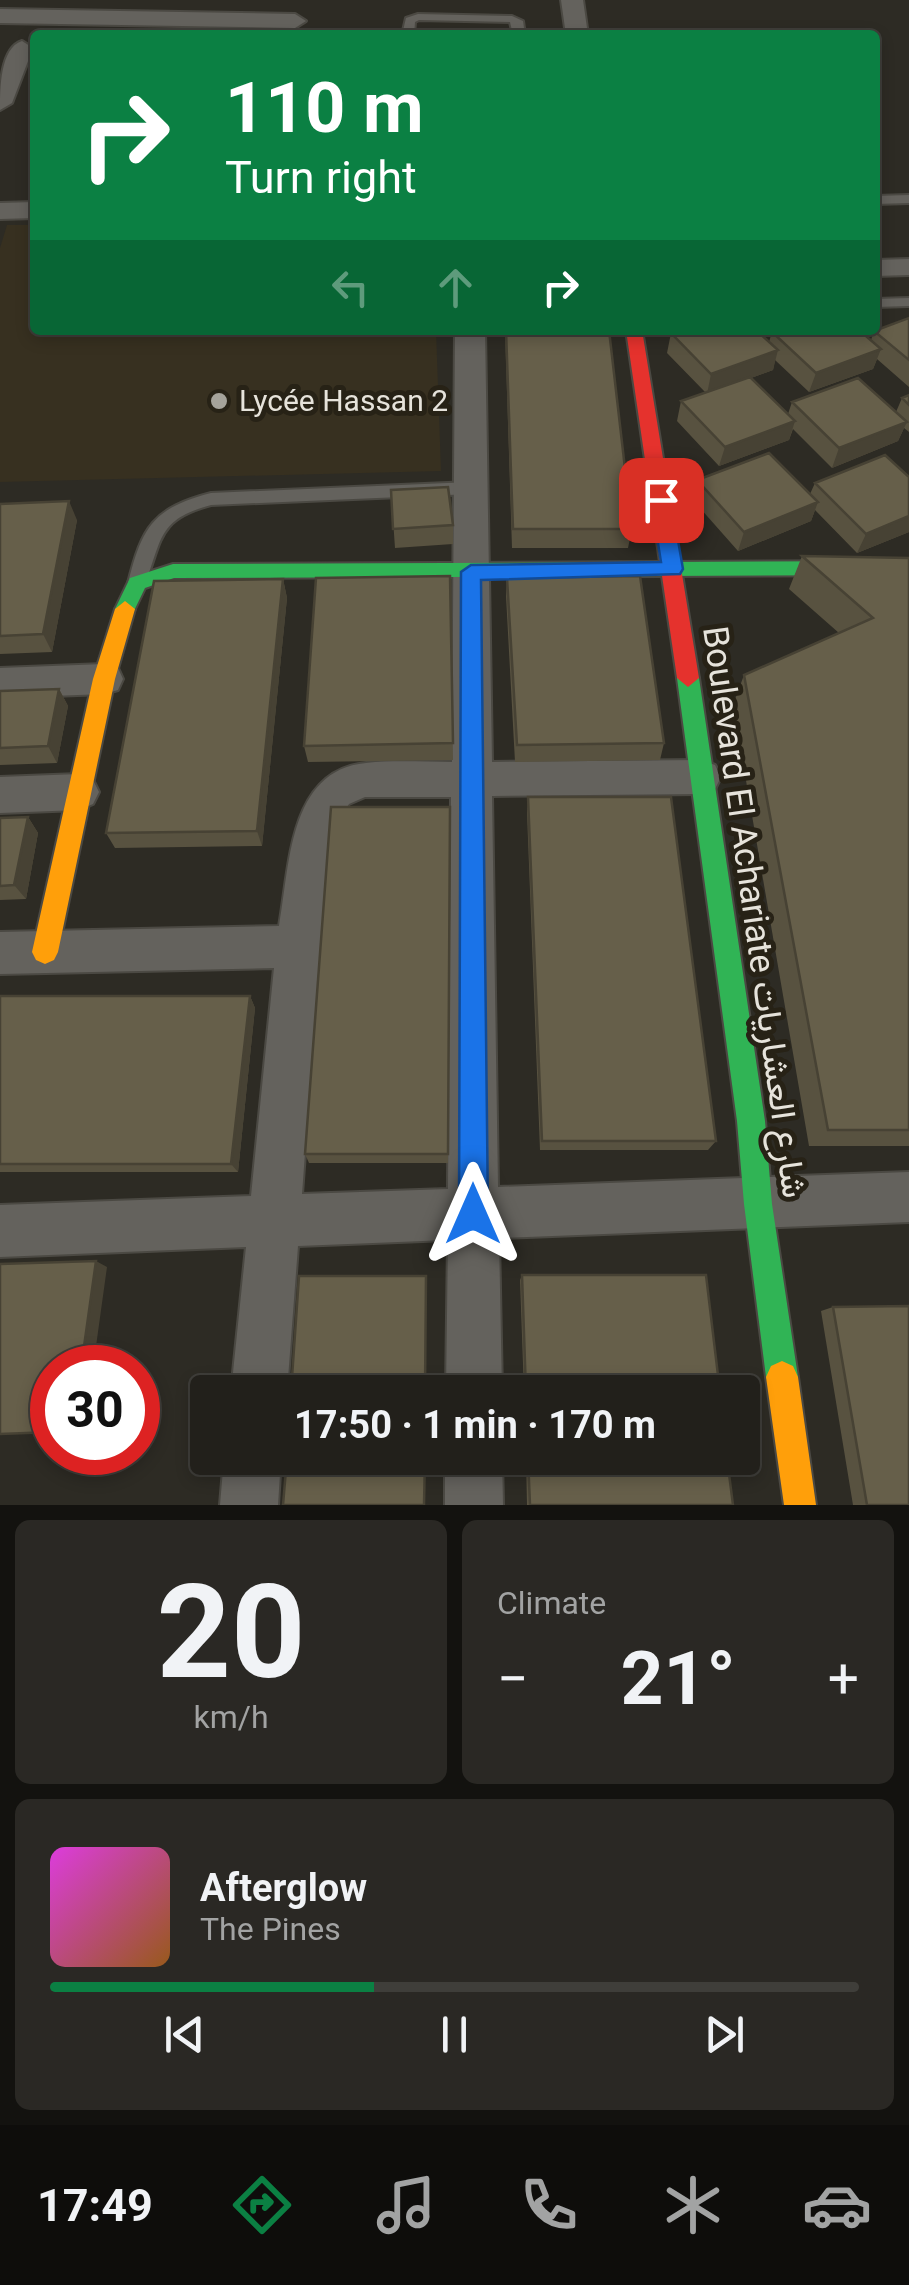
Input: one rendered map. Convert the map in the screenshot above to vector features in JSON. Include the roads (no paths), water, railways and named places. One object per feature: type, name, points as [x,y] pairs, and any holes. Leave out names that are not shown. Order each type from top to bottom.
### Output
[{"type":"street","points":[[0,14],[12,0]]},
{"type":"street","points":[[572,0],[576,30]]},
{"type":"street","points":[[0,14],[296,19]]},
{"type":"street","points":[[3,88],[19,48]]},
{"type":"street","points":[[3,88],[30,81]]},
{"type":"street","points":[[0,211],[30,210]]},
{"type":"street","points":[[880,268],[909,268]]},
{"type":"street","points":[[470,335],[474,1375]]},
{"type":"street","name":"Boulevard El Achariate شارع العشاريات","points":[[635,335],[673,569],[751,1120],[758,1204],[800,1505]]},
{"type":"street","points":[[46,952],[104,678],[128,598],[138,583],[173,571],[909,568]]},
{"type":"street","points":[[0,682],[104,678]]},
{"type":"street","points":[[260,1375],[298,947],[321,812],[335,792],[362,780],[701,777]]},
{"type":"street","points":[[0,795],[79,792]]},
{"type":"street","points":[[0,953],[298,947]]},
{"type":"street","points":[[0,1231],[909,1197]]},
{"type":"street","points":[[249,1505],[252,1475]]},
{"type":"street","points":[[474,1475],[474,1505]]},
{"type":"lane","points":[[409,30],[410,20],[418,17],[512,18],[517,21],[518,30]]},
{"type":"lane","points":[[880,200],[909,199]]},
{"type":"lane","points":[[880,303],[909,302]]},
{"type":"lane","points":[[138,583],[146,542],[165,515],[185,504],[211,499],[470,488]]},
{"type":"place","name":"Lycée Hassan 2","points":[[219,401]]}]
